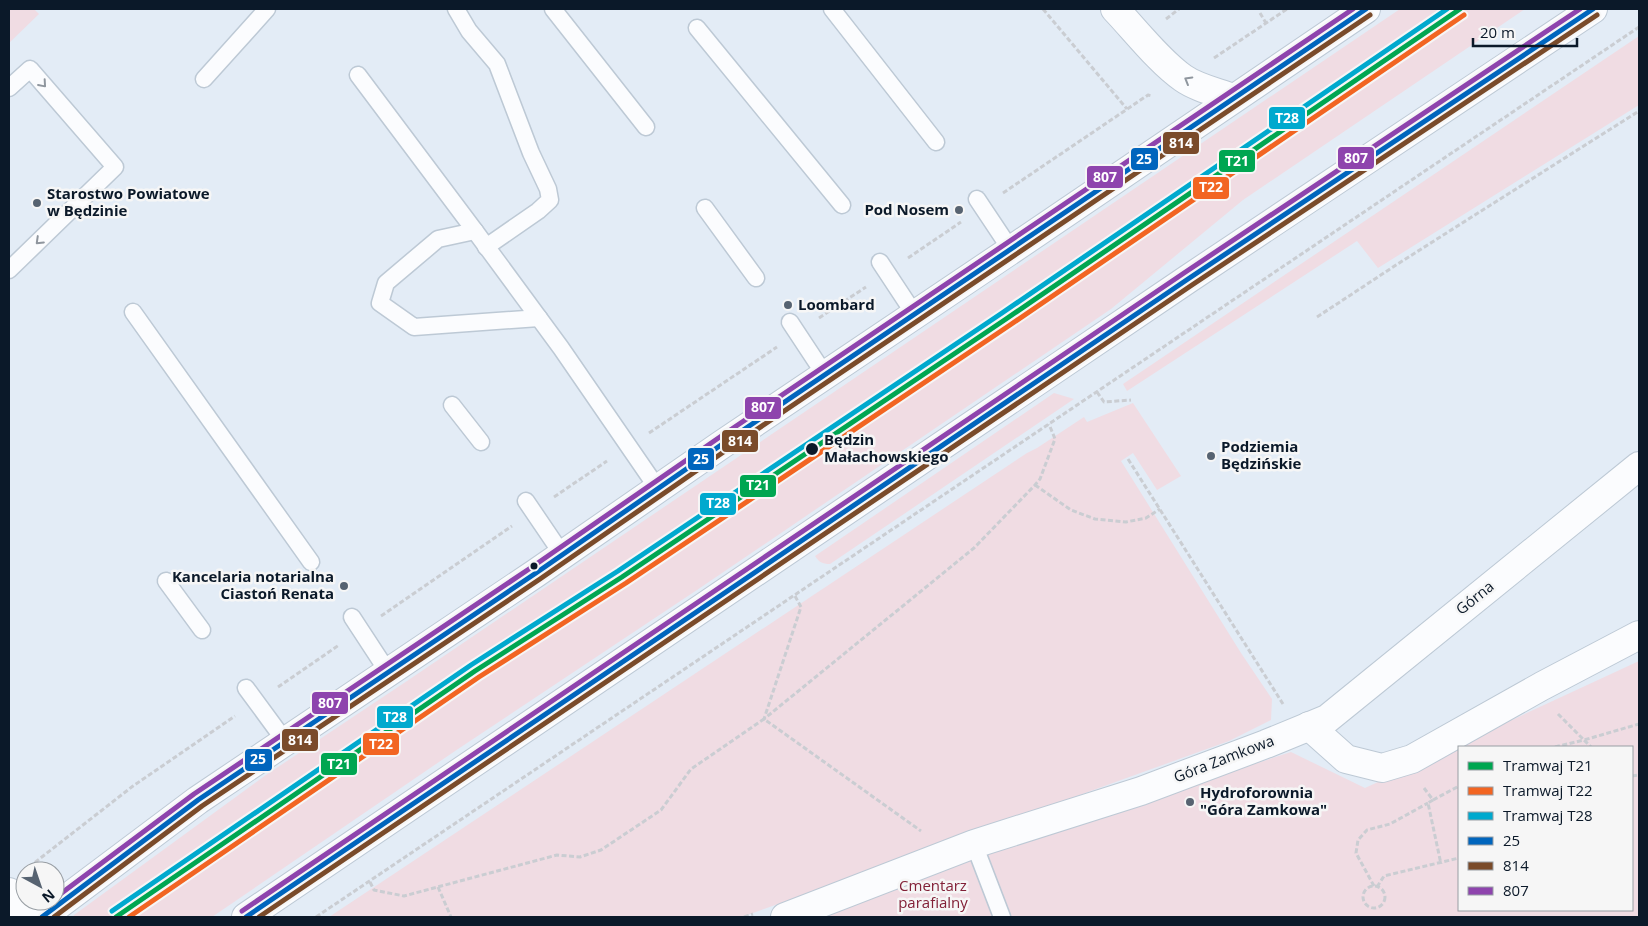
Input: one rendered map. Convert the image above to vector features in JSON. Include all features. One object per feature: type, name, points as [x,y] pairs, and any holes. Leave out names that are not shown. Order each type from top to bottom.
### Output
[{"type":"main road","points":[[1115,9],[1171,68],[1184,78],[1233,98]]},
{"type":"main road","points":[[42,917],[198,800],[1366,9]]},
{"type":"main road","points":[[246,917],[1188,279],[1593,9]]},
{"type":"main road","name":"Górna","points":[[1309,726],[1327,719],[1639,466]]},
{"type":"main road","points":[[1309,726],[1346,759],[1382,768],[1412,759],[1542,686],[1639,635]]},
{"type":"main road","name":"Góra Zamkowa","points":[[784,917],[974,844],[1141,791],[1309,726]]},
{"type":"main road","points":[[9,892],[22,917]]},
{"type":"lane","points":[[204,79],[267,9]]},
{"type":"lane","points":[[456,9],[469,31],[497,64],[531,152],[548,189],[550,200],[538,211],[486,246]]},
{"type":"lane","points":[[552,9],[646,127]]},
{"type":"lane","points":[[832,9],[936,142]]},
{"type":"lane","points":[[697,28],[842,205]]},
{"type":"lane","points":[[9,88],[30,69],[115,167],[9,270]]},
{"type":"lane","points":[[358,75],[539,318],[658,489]]},
{"type":"lane","points":[[980,203],[1011,250]]},
{"type":"lane","points":[[705,208],[756,278]]},
{"type":"lane","points":[[474,231],[438,239],[386,282],[380,303],[414,327],[539,318]]},
{"type":"lane","points":[[884,268],[915,315]]},
{"type":"lane","points":[[133,312],[311,562]]},
{"type":"lane","points":[[794,328],[825,376]]},
{"type":"lane","points":[[452,405],[481,442]]},
{"type":"lane","points":[[526,501],[562,554]]},
{"type":"lane","points":[[166,581],[202,630]]},
{"type":"lane","points":[[352,617],[388,672]]},
{"type":"lane","points":[[246,688],[285,741]]},
{"type":"lane","points":[[974,844],[1002,917]]},
{"type":"path","points":[[1043,9],[1127,109]]},
{"type":"path","points":[[1166,18],[1179,9]]},
{"type":"path","points":[[1211,60],[1287,9]]},
{"type":"path","points":[[1260,13],[1266,23]]},
{"type":"path","points":[[316,917],[1639,27]]},
{"type":"path","points":[[694,403],[794,328],[980,203],[1148,96],[1158,96]]},
{"type":"path","points":[[1317,317],[1404,259],[1639,111]]},
{"type":"path","points":[[1097,392],[1104,402],[1132,400]]},
{"type":"path","points":[[370,882],[374,890],[404,896],[557,855],[580,857],[601,850],[661,810],[691,769],[764,719],[974,548],[1040,479],[1055,439],[1049,424]]},
{"type":"path","points":[[1128,459],[1291,717],[1309,726]]},
{"type":"path","points":[[1035,485],[1071,510],[1095,519],[1126,522],[1146,518],[1160,509]]},
{"type":"path","points":[[764,719],[801,607],[794,596]]},
{"type":"path","points":[[1559,716],[1590,746]]},
{"type":"path","points":[[764,719],[929,837]]},
{"type":"path","points":[[1559,746],[1639,724]]},
{"type":"path","points":[[1433,800],[1390,824],[1368,830],[1358,840],[1356,853],[1375,886],[1382,890],[1385,900],[1380,906],[1373,908],[1366,905],[1363,899],[1365,891],[1375,886],[1384,876],[1441,864],[1458,858]]},
{"type":"path","points":[[1428,803],[1441,864]]},
{"type":"path","points":[[438,887],[451,917]]},
{"type":"green space","points":[[9,9],[34,9],[39,14],[9,43]]},
{"type":"green space","points":[[1400,9],[1525,9],[1243,200],[1111,309],[212,917],[73,917],[266,775]]},
{"type":"green space","points":[[1639,36],[1639,105],[1378,268],[1357,241],[1127,391],[1123,384]]},
{"type":"green space","points":[[1054,393],[1074,399],[830,564],[821,562],[815,556]]},
{"type":"green space","points":[[1133,403],[1181,476],[1157,490],[1133,453],[1121,461],[1241,653],[1272,699],[1271,720],[1229,741],[742,917],[329,917],[1027,453],[1084,417],[1087,422]]},
{"type":"green space","name":"Cmentarz parafialny","points":[[1639,661],[1639,917],[808,917],[947,864],[1291,752],[1365,788]]},
{"type":"tram line","name":"T28","points":[[112,911],[471,665],[618,571],[1002,313],[1447,9]]},
{"type":"tram line","name":"T21","points":[[116,917],[475,671],[622,577],[1006,319],[1460,9]]},
{"type":"tram line","name":"T22","points":[[129,917],[479,677],[626,583],[1010,325],[1464,15]]},
{"type":"transit line","name":"807","points":[[65,891],[194,794],[532,567],[717,439],[1353,9]]},
{"type":"transit line","name":"25","points":[[42,917],[198,800],[536,573],[721,445],[1366,9]]},
{"type":"transit line","name":"807","points":[[242,911],[1184,273],[1580,9]]},
{"type":"transit line","name":"25","points":[[246,917],[1188,279],[1593,9]]},
{"type":"transit line","name":"814","points":[[54,917],[202,806],[540,579],[725,451],[1370,15]]},
{"type":"transit line","name":"814","points":[[259,917],[1192,285],[1597,15]]},
{"type":"place","name":"Starostwo Powiatowe w Będzinie","points":[[37,203]]},
{"type":"place","name":"Pod Nosem","points":[[959,210]]},
{"type":"place","name":"Loombard","points":[[788,305]]},
{"type":"place","name":"Będzin Małachowskiego","points":[[812,449]]},
{"type":"place","name":"Podziemia Będzińskie","points":[[1211,456]]},
{"type":"place","name":"Kancelaria notarialna Ciastoń Renata","points":[[344,586]]},
{"type":"place","name":"Hydroforownia \"Góra Zamkowa\"","points":[[1190,802]]}]
